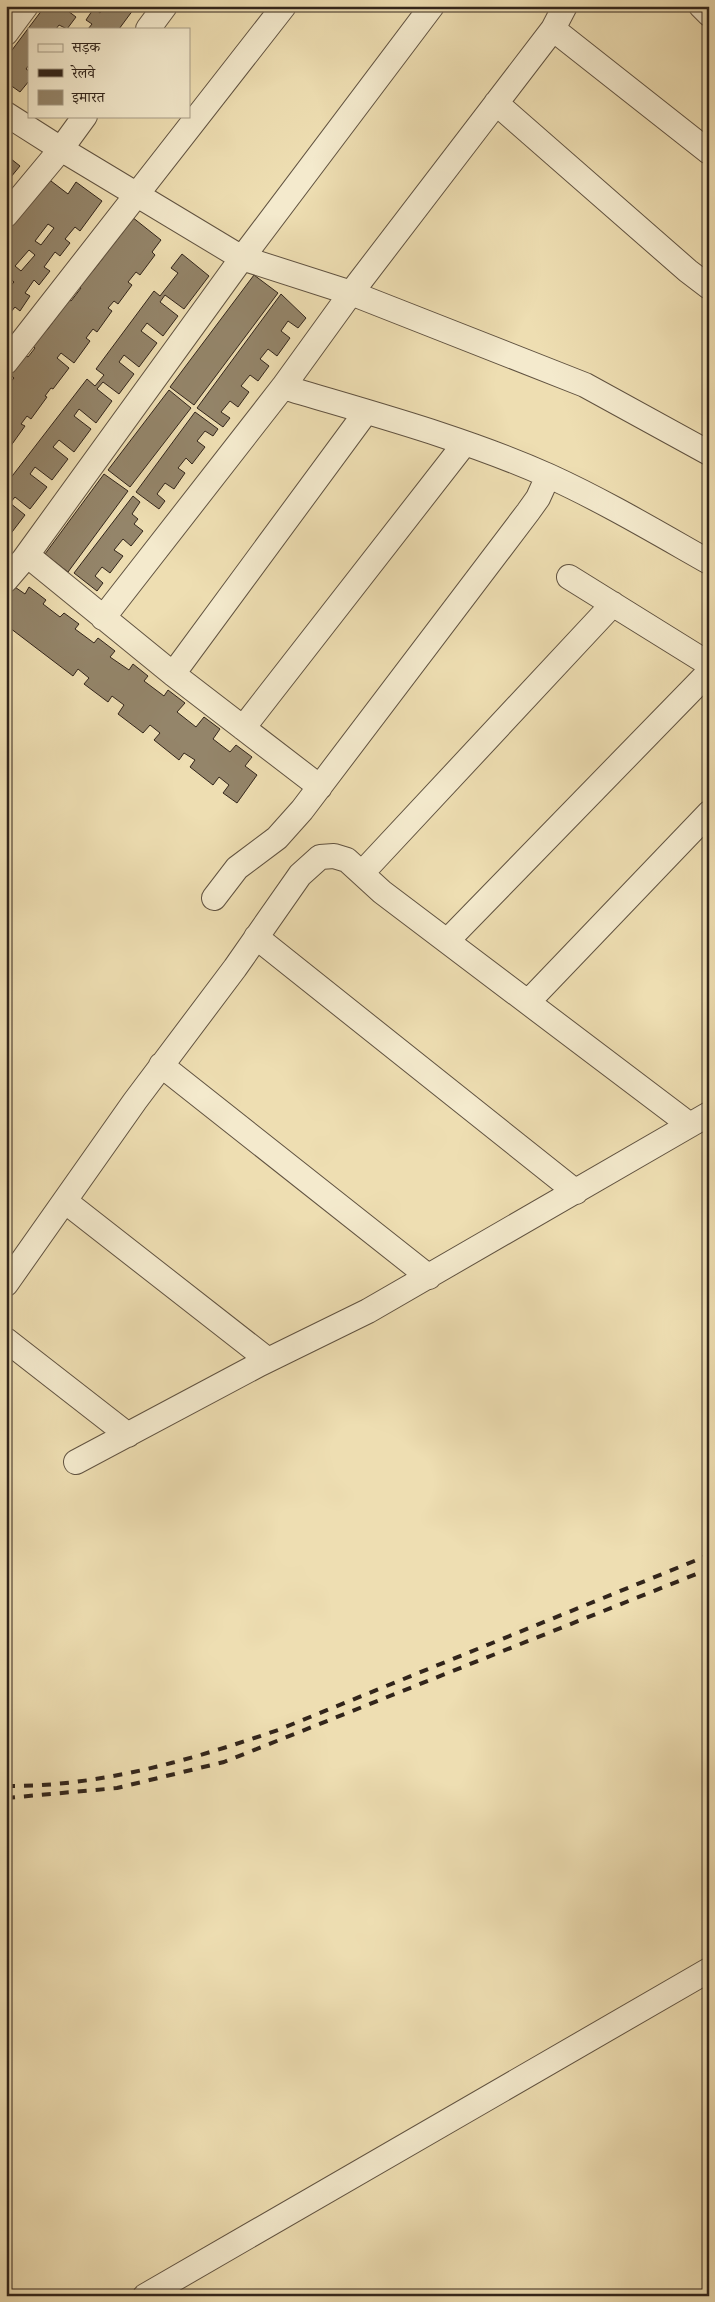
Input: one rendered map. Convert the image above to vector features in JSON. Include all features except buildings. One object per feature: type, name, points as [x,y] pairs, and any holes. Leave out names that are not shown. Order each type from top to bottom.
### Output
[{"type":"street","points":[[6,33],[26,6]]},
{"type":"street","points":[[149,28],[165,6]]},
{"type":"street","points":[[6,362],[138,196],[284,6]]},
{"type":"street","points":[[6,580],[27,555],[242,258],[432,6]]},
{"type":"street","points":[[102,618],[284,388],[351,293],[553,28],[565,6]]},
{"type":"street","points":[[701,6],[709,14]]},
{"type":"street","points":[[553,28],[709,152]]},
{"type":"street","points":[[496,103],[680,265],[709,287]]},
{"type":"street","points":[[6,114],[242,258],[351,293],[585,385],[709,453]]},
{"type":"street","points":[[6,215],[61,149],[84,118]]},
{"type":"street","points":[[284,388],[465,443],[548,476],[624,512],[709,562]]},
{"type":"street","points":[[172,674],[366,412]]},
{"type":"street","points":[[243,728],[465,443]]},
{"type":"street","points":[[214,898],[237,868],[277,838],[320,787],[528,512],[538,498],[548,476]]},
{"type":"street","points":[[27,555],[172,674],[320,787]]},
{"type":"street","points":[[570,577],[709,664]]},
{"type":"street","points":[[362,873],[613,604]]},
{"type":"street","points":[[448,940],[709,672]]},
{"type":"street","points":[[528,1002],[709,813]]},
{"type":"street","points":[[6,1284],[66,1202],[100,1150],[300,875],[320,857],[334,856],[347,860],[382,892],[528,1002],[699,1120],[429,1277],[342,1325],[268,1360],[76,1462]]},
{"type":"street","points":[[256,937],[576,1192]]},
{"type":"street","points":[[162,1066],[429,1277]]},
{"type":"street","points":[[66,1202],[268,1360]]},
{"type":"street","points":[[6,1340],[128,1435]]},
{"type":"street","points":[[145,2296],[709,1970]]},
{"type":"railway","points":[[6,1786],[76,1782],[110,1777],[212,1752],[278,1730],[709,1555]]},
{"type":"railway","points":[[6,1798],[117,1788],[224,1762],[709,1569]]}]
